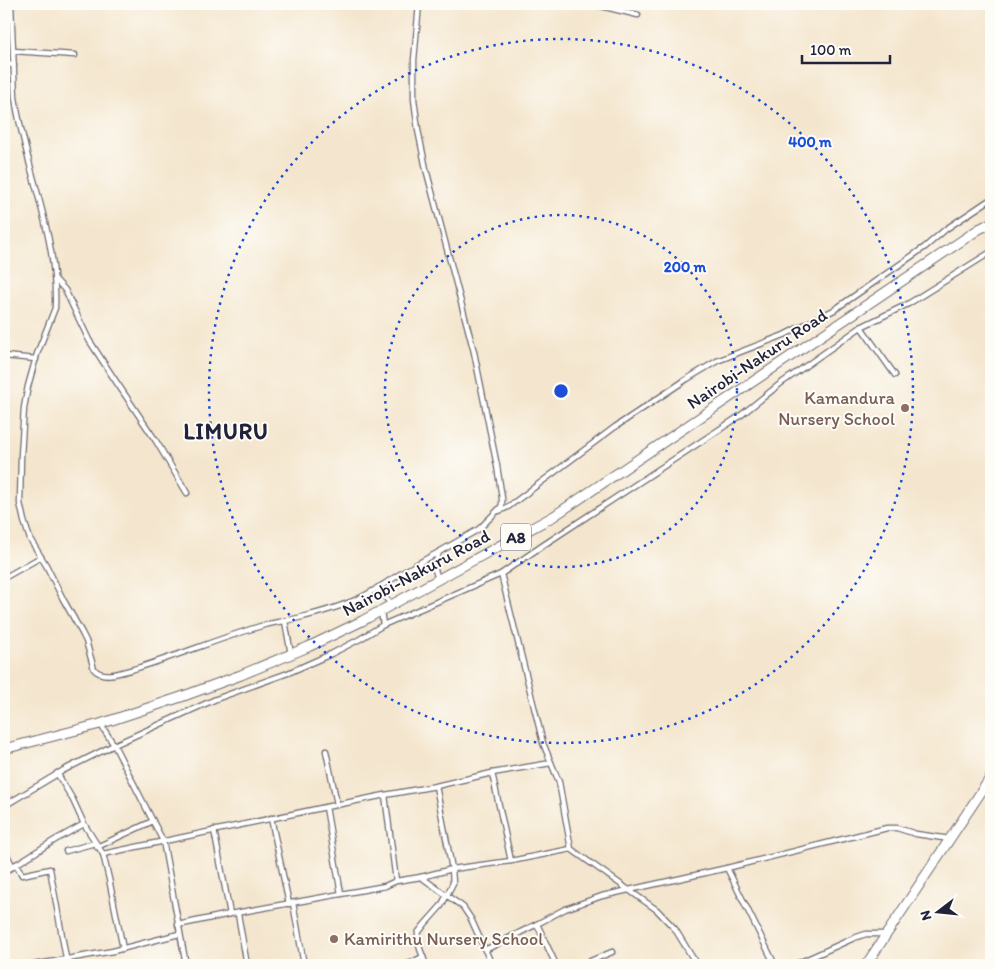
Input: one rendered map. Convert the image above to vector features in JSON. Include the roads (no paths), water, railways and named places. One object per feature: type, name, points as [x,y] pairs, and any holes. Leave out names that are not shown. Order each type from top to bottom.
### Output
[{"type":"highway","name":"Nairobi-Nakuru Road","points":[[979,229],[991,217]]},
{"type":"highway","name":"Nairobi-Nakuru Road","points":[[6,749],[100,724],[190,694],[291,654],[381,611],[554,516],[842,320],[979,229],[991,223]]},
{"type":"highway","points":[[866,965],[950,839],[990,783]]},
{"type":"street","points":[[11,4],[17,111],[51,248],[55,308],[36,358],[24,408],[20,503],[32,544],[46,565],[86,642],[94,669],[101,674],[113,674],[133,669],[233,635],[306,616],[360,598],[479,529],[502,505],[497,466],[474,352],[418,130],[414,99],[414,60],[419,4]]},
{"type":"street","points":[[593,4],[638,15]]},
{"type":"street","points":[[13,51],[75,55]]},
{"type":"street","points":[[4,64],[14,65]]},
{"type":"street","points":[[496,513],[508,507],[615,427],[687,379],[716,361],[784,335],[834,310],[991,198]]},
{"type":"street","points":[[4,806],[57,774],[114,745],[216,700],[331,654],[383,625],[502,574],[565,530],[740,416],[780,384],[861,327],[908,304],[991,252]]},
{"type":"street","points":[[54,279],[65,290],[89,340],[156,441],[186,493]]},
{"type":"street","points":[[834,310],[842,320]]},
{"type":"street","points":[[861,327],[895,375]]},
{"type":"street","points":[[4,356],[36,358]]},
{"type":"street","points":[[438,579],[434,567],[439,552]]},
{"type":"street","points":[[4,578],[41,557]]},
{"type":"street","points":[[502,574],[541,734],[561,791],[571,849],[658,910],[675,929],[699,965]]},
{"type":"street","points":[[377,588],[392,605]]},
{"type":"street","points":[[381,611],[383,625]]},
{"type":"street","points":[[285,620],[291,654]]},
{"type":"street","points":[[100,724],[114,745],[163,841],[186,965]]},
{"type":"street","points":[[326,751],[337,804]]},
{"type":"street","points":[[103,854],[326,806],[551,763]]},
{"type":"street","points":[[492,773],[511,861]]},
{"type":"street","points":[[57,774],[73,800],[96,845],[103,854],[122,949]]},
{"type":"street","points":[[426,965],[422,957],[418,933],[441,906],[453,883],[436,786]]},
{"type":"street","points":[[385,795],[396,881]]},
{"type":"street","points":[[326,806],[341,894]]},
{"type":"street","points":[[271,818],[304,965]]},
{"type":"street","points":[[66,851],[96,845],[153,821]]},
{"type":"street","points":[[4,872],[84,824]]},
{"type":"street","points":[[485,950],[565,909],[628,889],[727,868],[887,828],[897,828],[916,834],[950,839]]},
{"type":"street","points":[[214,830],[230,914]]},
{"type":"street","points":[[178,926],[230,914],[385,886],[396,881],[452,869],[511,861],[571,849]]},
{"type":"street","points":[[4,850],[22,875],[50,869],[66,958]]},
{"type":"street","points":[[727,868],[776,965]]},
{"type":"street","points":[[421,877],[463,907],[492,965]]},
{"type":"street","points":[[238,914],[247,965]]},
{"type":"street","points":[[538,924],[556,965]]},
{"type":"street","points":[[33,965],[122,949],[179,934]]},
{"type":"street","points":[[794,965],[866,934],[887,934]]},
{"type":"street","points":[[581,965],[612,952]]},
{"type":"street","points":[[406,965],[422,957]]},
{"type":"place","name":"Kamandura Nursery School","points":[[905,408]]},
{"type":"place","name":"Kamirithu Nursery School","points":[[334,939]]},
{"type":"district","name":"LIMURU","points":[[226,431]]}]
